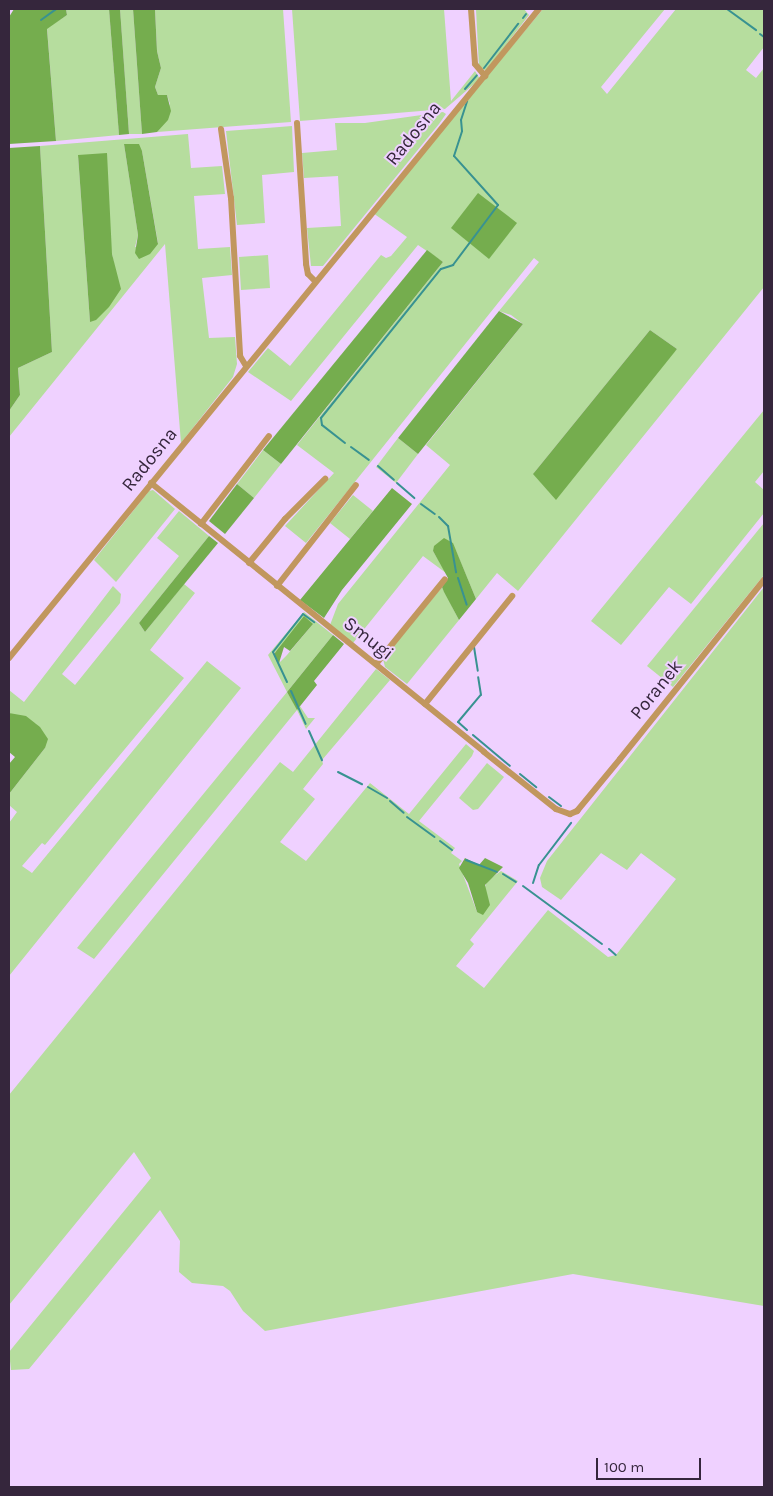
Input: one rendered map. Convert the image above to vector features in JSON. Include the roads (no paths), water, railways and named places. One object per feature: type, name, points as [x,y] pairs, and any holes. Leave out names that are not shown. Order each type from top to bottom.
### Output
[{"type":"street","points":[[471,9],[475,64],[485,76]]},
{"type":"street","name":"Radosna","points":[[9,658],[459,104],[485,76],[539,9]]},
{"type":"street","points":[[297,123],[306,264],[308,274],[315,281]]},
{"type":"street","points":[[221,129],[231,198],[240,356],[246,366]]},
{"type":"street","points":[[201,524],[269,436]]},
{"type":"street","points":[[249,563],[285,519],[325,479]]},
{"type":"street","name":"Smugi","points":[[151,483],[556,809],[570,814]]},
{"type":"street","points":[[277,586],[356,485]]},
{"type":"street","points":[[376,664],[445,579]]},
{"type":"street","name":"Poranek","points":[[570,814],[577,811],[614,767],[764,580]]},
{"type":"street","points":[[425,704],[512,596]]},
{"type":"waterway","points":[[41,20],[56,9]]},
{"type":"waterway","points":[[727,9],[756,30]]},
{"type":"waterway","points":[[523,18],[526,14]]},
{"type":"waterway","points":[[484,68],[518,24]]},
{"type":"waterway","points":[[760,34],[764,37]]},
{"type":"waterway","points":[[465,89],[477,75]]},
{"type":"waterway","points":[[345,443],[322,425],[321,418],[441,269],[453,265],[498,205],[454,156],[462,131],[461,120],[467,101]]},
{"type":"waterway","points":[[351,447],[369,460]]},
{"type":"waterway","points":[[378,466],[394,480]]},
{"type":"waterway","points":[[397,483],[414,498]]},
{"type":"waterway","points":[[421,504],[435,514]]},
{"type":"waterway","points":[[439,517],[448,526],[456,572]]},
{"type":"waterway","points":[[458,578],[467,605]]},
{"type":"waterway","points":[[287,682],[273,652],[303,614],[314,622]]},
{"type":"waterway","points":[[474,647],[478,671]]},
{"type":"waterway","points":[[467,730],[458,722],[481,695],[478,677]]},
{"type":"waterway","points":[[291,691],[306,724]]},
{"type":"waterway","points":[[309,731],[322,760]]},
{"type":"waterway","points":[[473,735],[510,766]]},
{"type":"waterway","points":[[338,772],[362,784]]},
{"type":"waterway","points":[[520,774],[536,787]]},
{"type":"waterway","points":[[368,787],[387,798]]},
{"type":"waterway","points":[[549,797],[561,806]]},
{"type":"waterway","points":[[390,801],[404,813]]},
{"type":"waterway","points":[[407,817],[435,837]]},
{"type":"waterway","points":[[533,883],[539,865],[571,823]]},
{"type":"waterway","points":[[440,841],[452,850]]},
{"type":"waterway","points":[[466,860],[497,872]]},
{"type":"waterway","points":[[503,874],[516,882]]},
{"type":"waterway","points":[[523,886],[602,944]]},
{"type":"waterway","points":[[609,949],[616,955]]}]
